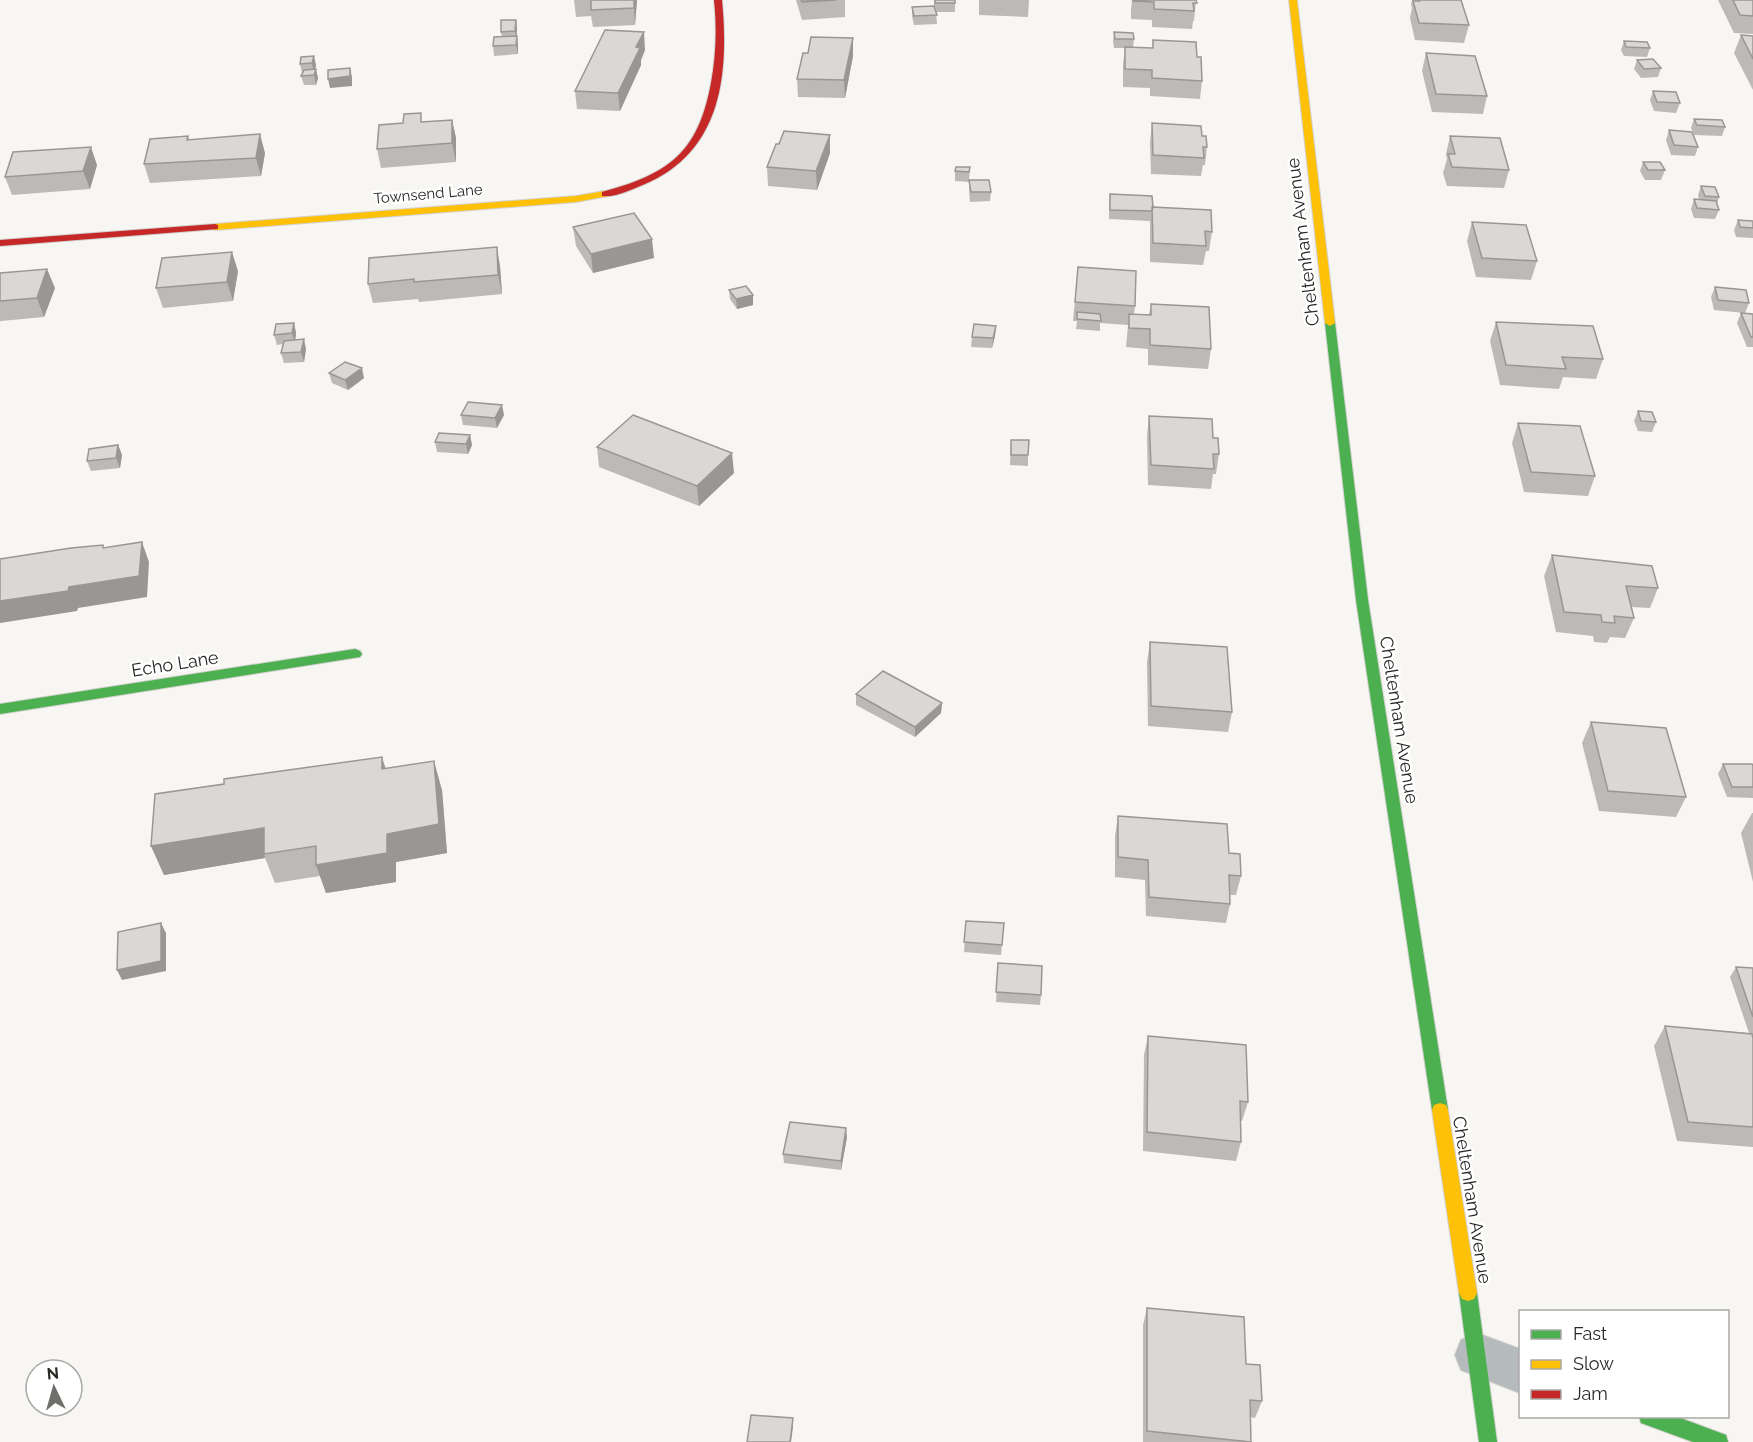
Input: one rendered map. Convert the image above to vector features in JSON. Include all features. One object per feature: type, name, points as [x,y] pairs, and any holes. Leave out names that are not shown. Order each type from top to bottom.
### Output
[{"type":"street","name":"Townsend Lane","points":[[0,243],[576,199],[629,188],[649,180],[678,160],[703,131],[709,115],[719,61],[721,39],[718,0]]},
{"type":"street","name":"Cheltenham Avenue","points":[[1293,0],[1362,600],[1477,1355],[1488,1442]]},
{"type":"street","name":"Echo Lane","points":[[0,709],[354,654]]},
{"type":"street","points":[[1477,1355],[1519,1370]]},
{"type":"street","points":[[1653,1418],[1719,1442]]},
{"type":"building","points":[[591,0],[634,0],[634,8],[591,10]]},
{"type":"building","points":[[801,0],[836,0],[802,2]]},
{"type":"building","points":[[935,0],[955,0],[955,3],[935,3]]},
{"type":"building","points":[[1133,0],[1196,0],[1197,3],[1193,3],[1194,11],[1154,9],[1154,2]]},
{"type":"building","points":[[1461,0],[1469,25],[1419,23],[1413,1]]},
{"type":"building","points":[[1733,0],[1753,0],[1753,16],[1740,15]]},
{"type":"building","points":[[934,6],[937,15],[914,16],[912,7]]},
{"type":"building","points":[[501,20],[516,20],[515,31],[501,32]]},
{"type":"building","points":[[605,30],[644,32],[636,47],[640,48],[618,93],[575,91]]},
{"type":"building","points":[[1114,32],[1133,33],[1134,39],[1115,39]]},
{"type":"building","points":[[1741,35],[1753,36],[1753,59]]},
{"type":"building","points":[[517,36],[516,45],[493,46],[494,37]]},
{"type":"building","points":[[811,37],[853,38],[844,80],[797,79],[803,53],[808,53]]},
{"type":"building","points":[[1153,40],[1196,42],[1197,57],[1201,57],[1202,81],[1152,78],[1152,70],[1125,69],[1125,47],[1153,48]]},
{"type":"building","points":[[1624,41],[1647,42],[1650,48],[1626,47]]},
{"type":"building","points":[[1426,53],[1475,56],[1487,96],[1436,94]]},
{"type":"building","points":[[314,56],[312,63],[300,64],[301,57]]},
{"type":"building","points":[[1653,59],[1661,68],[1644,69],[1637,60]]},
{"type":"building","points":[[350,68],[350,76],[328,79],[328,70]]},
{"type":"building","points":[[316,69],[314,75],[301,76],[304,70]]},
{"type":"building","points":[[1653,91],[1676,92],[1680,103],[1657,102]]},
{"type":"building","points":[[421,113],[421,122],[452,120],[452,143],[377,149],[379,125],[403,123],[404,114]]},
{"type":"building","points":[[1694,119],[1722,120],[1725,127],[1697,125]]},
{"type":"building","points":[[1152,123],[1201,126],[1202,136],[1206,136],[1207,147],[1203,147],[1204,158],[1153,155]]},
{"type":"building","points":[[1669,130],[1692,132],[1698,147],[1674,145]]},
{"type":"building","points":[[784,131],[830,135],[816,171],[767,167]]},
{"type":"building","points":[[260,134],[256,158],[144,164],[150,139],[188,136],[187,140]]},
{"type":"building","points":[[1450,136],[1500,138],[1509,170],[1452,167],[1448,154],[1455,154]]},
{"type":"building","points":[[91,147],[83,171],[5,177],[13,152]]},
{"type":"building","points":[[1643,162],[1660,162],[1665,170],[1648,170]]},
{"type":"building","points":[[956,167],[970,167],[969,172],[955,171]]},
{"type":"building","points":[[969,180],[989,180],[991,192],[971,192]]},
{"type":"building","points":[[1701,186],[1715,187],[1719,197],[1705,196]]},
{"type":"building","points":[[1110,194],[1152,196],[1152,211],[1110,210]]},
{"type":"building","points":[[1694,199],[1716,201],[1719,210],[1697,208]]},
{"type":"building","points":[[1152,207],[1211,210],[1212,232],[1205,231],[1206,246],[1153,243]]},
{"type":"building","points":[[634,213],[652,239],[591,254],[573,227]]},
{"type":"building","points":[[1738,220],[1753,221],[1753,228],[1740,227]]},
{"type":"building","points":[[1472,222],[1526,225],[1537,261],[1482,258]]},
{"type":"building","points":[[497,247],[498,275],[414,282],[414,279],[368,284],[369,258]]},
{"type":"building","points":[[232,252],[227,282],[156,288],[162,258]]},
{"type":"building","points":[[1078,267],[1136,271],[1135,306],[1075,302]]},
{"type":"building","points":[[47,269],[37,298],[0,301],[0,273]]},
{"type":"building","points":[[746,286],[753,295],[736,299],[729,290]]},
{"type":"building","points":[[1715,287],[1746,290],[1749,303],[1718,300]]},
{"type":"building","points":[[1151,304],[1209,307],[1211,349],[1150,345],[1150,329],[1129,328],[1129,314],[1151,315]]},
{"type":"building","points":[[1077,312],[1100,314],[1101,321],[1077,319]]},
{"type":"building","points":[[1741,313],[1753,314],[1753,337],[1751,337]]},
{"type":"building","points":[[1496,322],[1593,326],[1603,359],[1562,357],[1566,369],[1506,365]]},
{"type":"building","points":[[294,323],[292,333],[274,335],[276,324]]},
{"type":"building","points":[[974,324],[996,326],[993,338],[972,337]]},
{"type":"building","points":[[304,339],[301,352],[281,353],[284,341]]},
{"type":"building","points":[[345,362],[362,368],[345,380],[329,373]]},
{"type":"building","points":[[468,402],[502,405],[495,418],[461,415]]},
{"type":"building","points":[[1638,411],[1652,412],[1656,422],[1641,421]]},
{"type":"building","points":[[633,415],[732,453],[697,486],[597,447]]},
{"type":"building","points":[[1149,416],[1212,419],[1213,438],[1218,438],[1219,454],[1213,454],[1214,469],[1151,465]]},
{"type":"building","points":[[1518,423],[1580,426],[1595,476],[1531,472]]},
{"type":"building","points":[[439,433],[470,435],[466,444],[435,442]]},
{"type":"building","points":[[1011,440],[1029,440],[1028,455],[1011,455]]},
{"type":"building","points":[[118,445],[116,458],[87,461],[89,449]]},
{"type":"building","points":[[142,542],[139,576],[69,587],[68,591],[0,601],[0,559],[71,548],[103,545],[103,548]]},
{"type":"building","points":[[1552,555],[1652,566],[1658,588],[1626,586],[1634,618],[1614,616],[1615,623],[1602,622],[1601,615],[1564,612]]},
{"type":"building","points":[[1150,642],[1227,647],[1232,712],[1151,706]]},
{"type":"building","points":[[883,671],[942,703],[915,727],[856,694]]},
{"type":"building","points":[[1591,722],[1666,728],[1686,797],[1608,791]]},
{"type":"building","points":[[382,757],[382,769],[434,761],[439,824],[387,834],[387,853],[316,865],[316,846],[264,854],[264,828],[151,846],[155,794],[224,784],[224,779]]},
{"type":"building","points":[[1723,764],[1752,764],[1753,787],[1732,787]]},
{"type":"building","points":[[1118,816],[1227,824],[1229,853],[1240,854],[1241,876],[1229,875],[1230,904],[1149,897],[1148,860],[1118,857]]},
{"type":"building","points":[[966,921],[1004,923],[1002,945],[964,942]]},
{"type":"building","points":[[161,923],[161,961],[117,970],[118,932]]},
{"type":"building","points":[[998,963],[1042,966],[1041,995],[996,992]]},
{"type":"building","points":[[1736,967],[1753,968],[1753,1017]]},
{"type":"building","points":[[1665,1026],[1752,1034],[1753,1127],[1688,1122]]},
{"type":"building","points":[[1148,1036],[1246,1045],[1248,1102],[1240,1101],[1241,1142],[1147,1132]]},
{"type":"building","points":[[790,1122],[846,1128],[841,1161],[783,1154]]},
{"type":"building","points":[[1147,1308],[1244,1317],[1246,1364],[1260,1365],[1262,1401],[1250,1400],[1251,1442],[1147,1431]]},
{"type":"building","points":[[751,1415],[793,1418],[790,1442],[747,1442]]},
{"type":"traffic: fast","points":[[1330,323],[1362,600],[1440,1110]]},
{"type":"traffic: fast","points":[[0,709],[355,654]]},
{"type":"traffic: fast","points":[[1468,1293],[1488,1442]]},
{"type":"traffic: fast","points":[[1653,1418],[1719,1442]]},
{"type":"traffic: slow","points":[[1293,0],[1330,323]]},
{"type":"traffic: slow","points":[[215,227],[576,199],[605,194]]},
{"type":"traffic: slow","points":[[1440,1110],[1468,1293]]},
{"type":"traffic: jam","points":[[605,194],[634,185],[663,171],[676,163],[697,140],[712,103],[716,78],[720,39],[718,0]]},
{"type":"traffic: jam","points":[[0,243],[215,227]]}]
